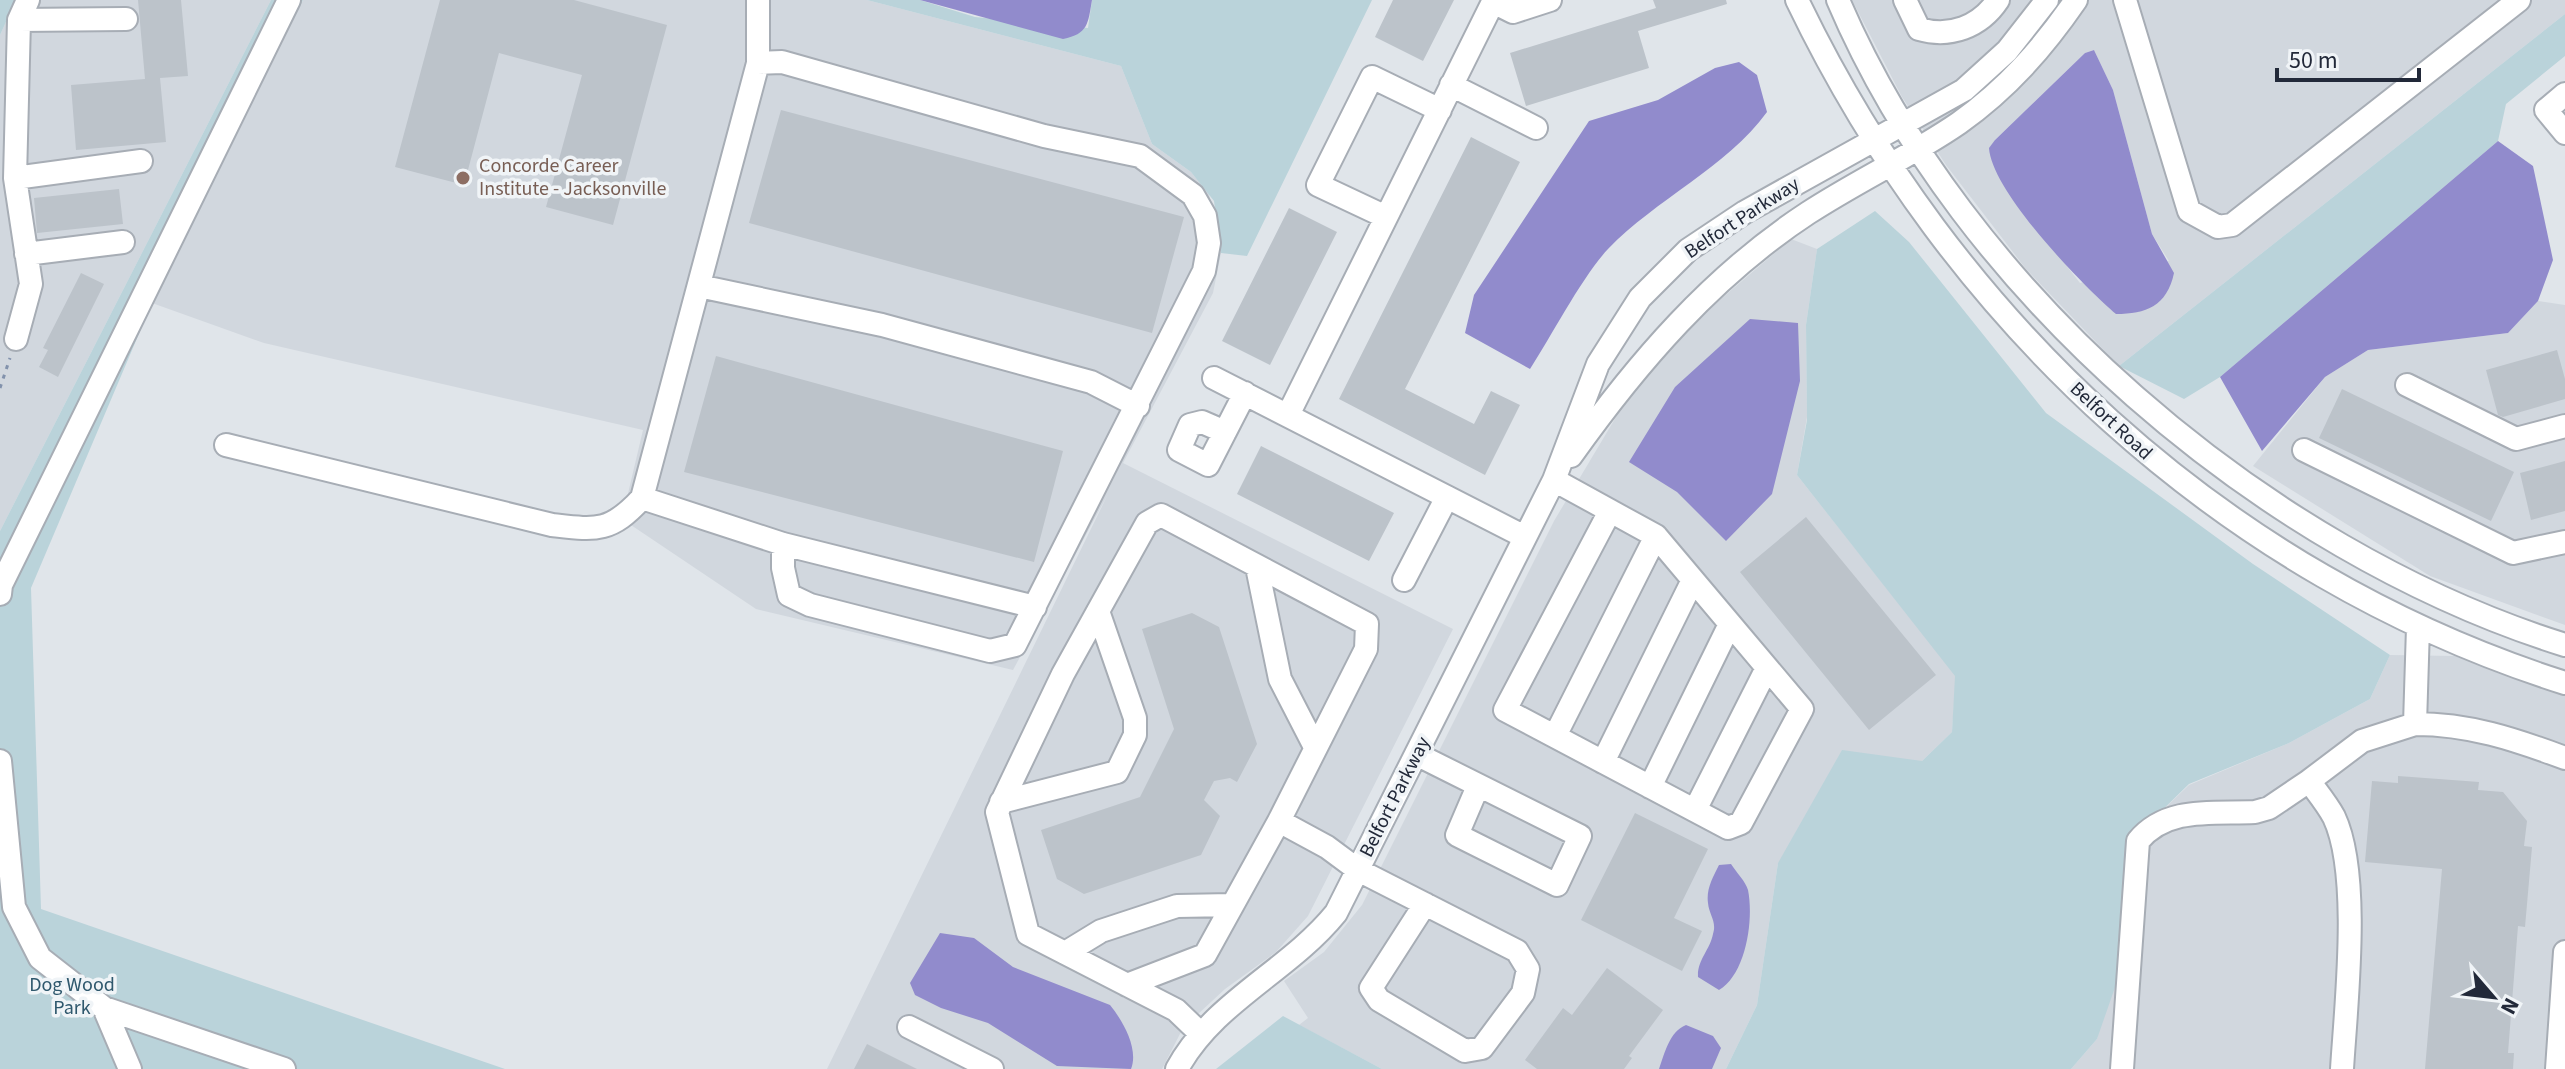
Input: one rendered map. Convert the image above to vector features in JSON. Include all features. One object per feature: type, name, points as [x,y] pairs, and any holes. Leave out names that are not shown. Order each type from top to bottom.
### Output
[{"type":"street","points":[[0,594],[1,585],[289,0]]},
{"type":"street","points":[[226,445],[552,525],[598,530],[623,519],[642,498],[758,63],[758,0]]},
{"type":"street","points":[[1288,415],[1494,1],[1513,12],[1550,0]]},
{"type":"street","name":"Belfort Road","points":[[1797,0],[1872,139],[1939,236],[2025,340],[2119,432],[2214,507],[2300,563],[2418,627],[2565,683]]},
{"type":"street","name":"Belfort Road","points":[[1838,0],[1903,121],[1988,244],[2051,315],[2143,405],[2184,439],[2319,532],[2425,590],[2565,645]]},
{"type":"street","points":[[1905,0],[1919,29],[1934,34],[1973,26],[1998,0]]},
{"type":"street","name":"Belfort Parkway","points":[[1177,1069],[1200,1033],[1320,932],[1336,913],[1554,480],[1598,364],[1624,320],[1661,274],[1688,250],[1745,212],[1903,121],[1964,90],[2007,51],[2047,0]]},
{"type":"street","name":"Belfort Parkway","points":[[1554,480],[1622,386],[1693,307],[1806,214],[1959,123],[2004,87],[2045,45],[2076,0]]},
{"type":"street","points":[[2125,0],[2189,211],[2201,221],[2218,227],[2232,225],[2519,0]]},
{"type":"street","points":[[23,10],[74,10],[126,19]]},
{"type":"street","points":[[0,60],[23,10]]},
{"type":"street","points":[[16,339],[31,284],[10,173],[23,10]]},
{"type":"street","points":[[758,63],[782,62],[1044,136],[1140,156],[1193,195],[1205,216],[1209,243],[1204,271],[1015,645],[990,651],[810,605],[789,595],[783,568],[783,544]]},
{"type":"street","points":[[1386,217],[1318,185],[1372,77],[1440,110]]},
{"type":"street","points":[[1451,85],[1536,128]]},
{"type":"street","points":[[2565,94],[2546,110],[2565,133]]},
{"type":"street","points":[[10,173],[141,161]]},
{"type":"street","points":[[26,254],[123,242]]},
{"type":"street","points":[[699,286],[897,329],[1091,382],[1138,406]]},
{"type":"street","points":[[1214,378],[1525,537]]},
{"type":"street","points":[[2407,385],[2516,439],[2565,426]]},
{"type":"street","points":[[1225,432],[1245,393]]},
{"type":"street","points":[[2304,450],[2513,553],[2565,542]]},
{"type":"street","points":[[1554,480],[1656,536],[1802,709],[1741,823],[1728,828],[1505,710],[1610,511]]},
{"type":"street","points":[[1404,580],[1447,497]]},
{"type":"street","points":[[642,498],[783,544],[1035,607]]},
{"type":"street","points":[[1127,985],[1205,955],[1279,821],[1314,745],[1366,649],[1367,624],[1161,515],[1147,523],[1098,611],[997,812],[1028,934],[1127,985],[1176,1010],[1200,1033]]},
{"type":"street","points":[[1555,736],[1656,536]]},
{"type":"street","points":[[1257,567],[1280,679],[1314,745]]},
{"type":"street","points":[[1603,762],[1693,580]]},
{"type":"street","points":[[1001,802],[1117,772],[1135,735],[1135,718],[1098,611]]},
{"type":"street","points":[[1650,787],[1730,624]]},
{"type":"street","points":[[2415,724],[2418,627]]},
{"type":"street","points":[[1695,810],[1767,668]]},
{"type":"street","points":[[2122,1069],[2138,841],[2151,826],[2168,817],[2255,812],[2269,808],[2362,741],[2415,724],[2457,724],[2512,738],[2565,758]]},
{"type":"street","points":[[1416,754],[1580,836],[1557,885],[1457,835],[1478,786]]},
{"type":"street","points":[[0,761],[14,907],[40,958],[104,1008],[284,1069]]},
{"type":"street","points":[[2309,781],[2334,818],[2348,876],[2349,970],[2342,1069]]},
{"type":"street","points":[[1279,821],[1327,847],[1358,870],[1425,904],[1517,951],[1528,969],[1523,993],[1482,1048],[1465,1051],[1379,1000],[1371,988],[1425,904]]},
{"type":"street","points":[[1065,953],[1101,931],[1177,906],[1232,905]]},
{"type":"street","points":[[2557,1069],[2565,952]]},
{"type":"street","points":[[104,1008],[130,1069]]},
{"type":"street","points":[[909,1027],[992,1069]]},
{"type":"path","points":[[0,388],[16,339]]},
{"type":"shaded area","points":[[16,0],[271,0],[0,531],[0,35]]},
{"type":"shaded area","points":[[303,0],[867,0],[1121,66],[1152,144],[1191,172],[1209,194],[1221,253],[1213,293],[1123,463],[1453,629],[1308,916],[1276,952],[1225,989],[1183,1028],[1162,1069],[827,1069],[1108,494],[1013,670],[756,609],[622,519],[643,430],[264,343],[152,303]]},
{"type":"shaded area","points":[[920,0],[1092,0],[1085,27],[1078,34],[1063,39]]},
{"type":"shaded area","points":[[1852,0],[2565,0],[2565,14],[2119,366],[2026,269],[1946,165],[1902,97]],"holes":[[[2094,50],[2113,90],[2152,234],[2169,261],[2080,283],[2008,191],[1995,140],[2085,53]]]},
{"type":"shaded area","points":[[2094,50],[2113,90],[2152,234],[2174,273],[2171,284],[2160,300],[2154,306],[2137,312],[2116,314],[2041,237],[2005,188],[1994,167],[1989,148],[2085,53]]},
{"type":"shaded area","points":[[1739,62],[1757,75],[1767,112],[1732,150],[1647,214],[1608,249],[1578,290],[1530,369],[1465,333],[1474,295],[1589,121],[1658,100],[1715,68]]},
{"type":"shaded area","points":[[2498,141],[2533,166],[2553,260],[2538,301],[2508,333],[2368,350],[2325,377],[2262,451],[2220,377]]},
{"type":"shaded area","points":[[1791,239],[1817,249],[1806,325],[1807,417],[1797,475],[1956,676],[1952,732],[1922,761],[1778,863],[1757,1005],[1726,1069],[1382,1069],[1299,1025],[1308,1018],[1284,981],[1324,952],[1362,905],[1554,521],[1625,402],[1687,328]]},
{"type":"shaded area","points":[[2538,301],[2565,305],[2565,625],[2430,576],[2253,466],[2325,377],[2368,350],[2508,333]]},
{"type":"shaded area","points":[[1750,319],[1798,323],[1800,381],[1772,494],[1726,541],[1677,492],[1629,462],[1675,387]]},
{"type":"shaded area","points":[[2390,655],[2455,656],[2565,695],[2565,1069],[2071,1069],[2097,1039],[2143,829],[2189,785],[2289,743],[2370,699]]},
{"type":"shaded area","points":[[1731,864],[1748,890],[1749,931],[1736,972],[1719,990],[1698,977],[1698,971],[1714,929],[1708,903],[1709,888],[1719,865]]},
{"type":"shaded area","points":[[940,933],[974,938],[1013,967],[1110,1005],[1131,1044],[1131,1069],[1057,1066],[988,1023],[941,1008],[915,995],[910,983]]},
{"type":"shaded area","points":[[1686,1025],[1713,1036],[1721,1048],[1712,1069],[1659,1069],[1675,1033]]},
{"type":"green space","points":[[0,0],[16,0],[0,35]]},
{"type":"green space","name":"Dog Wood Park","points":[[271,0],[303,0],[152,303],[31,588],[41,909],[505,1069],[0,1069],[0,531]]},
{"type":"green space","points":[[867,0],[920,0],[975,17],[1088,28],[1092,0],[1372,0],[1247,256],[1221,253],[1214,201],[1191,172],[1152,144],[1121,66]]},
{"type":"green space","points":[[2565,14],[2565,56],[2506,104],[2498,141],[2220,377],[2184,399],[2119,366]]},
{"type":"green space","points":[[1875,211],[1909,242],[2046,413],[2253,564],[2390,655],[2370,699],[2289,743],[2189,784],[2143,829],[2121,970],[2097,1039],[2071,1069],[1726,1069],[1757,1005],[1778,863],[1842,750],[1922,761],[1952,732],[1955,676],[1797,475],[1807,420],[1806,325],[1817,249]]},
{"type":"green space","points":[[1283,1016],[1382,1069],[1216,1069]]},
{"type":"building","points":[[138,0],[181,0],[188,76],[160,78],[166,142],[76,150],[71,85],[145,79]]},
{"type":"building","points":[[440,0],[574,0],[667,25],[613,225],[546,207],[582,75],[499,53],[464,185],[395,167]]},
{"type":"building","points":[[1393,0],[1454,0],[1423,61],[1375,37]]},
{"type":"building","points":[[1653,0],[1726,0],[1727,4],[1638,31],[1649,68],[1526,106],[1510,53],[1656,8]]},
{"type":"building","points":[[781,110],[1184,217],[1152,333],[749,223]]},
{"type":"building","points":[[1471,137],[1520,162],[1405,389],[1474,424],[1491,391],[1520,405],[1485,475],[1339,399]]},
{"type":"building","points":[[119,189],[123,224],[37,233],[34,198]]},
{"type":"building","points":[[1289,208],[1337,232],[1270,365],[1222,341]]},
{"type":"building","points":[[81,273],[104,284],[58,377],[39,367],[48,350],[43,348]]},
{"type":"building","points":[[2557,350],[2565,379],[2565,399],[2503,417],[2498,415],[2486,370]]},
{"type":"building","points":[[716,356],[1063,451],[1034,562],[684,472]]},
{"type":"building","points":[[2342,389],[2514,472],[2491,521],[2319,438]]},
{"type":"building","points":[[1261,446],[1394,513],[1369,561],[1237,494]]},
{"type":"building","points":[[2565,461],[2565,511],[2531,520],[2520,473]]},
{"type":"building","points":[[1806,517],[1936,675],[1869,730],[1740,572]]},
{"type":"building","points":[[1192,613],[1219,627],[1257,744],[1237,782],[1230,778],[1214,781],[1204,800],[1220,816],[1201,855],[1084,894],[1057,879],[1041,830],[1140,797],[1174,729],[1142,629]]},
{"type":"building","points":[[2398,776],[2479,782],[2478,790],[2503,792],[2527,821],[2524,846],[2532,847],[2525,927],[2518,926],[2508,1053],[2514,1053],[2513,1069],[2425,1069],[2442,869],[2365,862],[2372,781],[2398,783]]},
{"type":"building","points":[[1635,813],[1708,849],[1674,918],[1702,931],[1682,971],[1581,920]]},
{"type":"building","points":[[1607,968],[1663,1010],[1629,1056],[1632,1058],[1624,1069],[1537,1069],[1525,1060],[1563,1008],[1572,1015]]},
{"type":"building","points":[[867,1044],[917,1069],[854,1069]]},
{"type":"place","name":"Concorde Career Institute - Jacksonville","points":[[463,178]]}]
